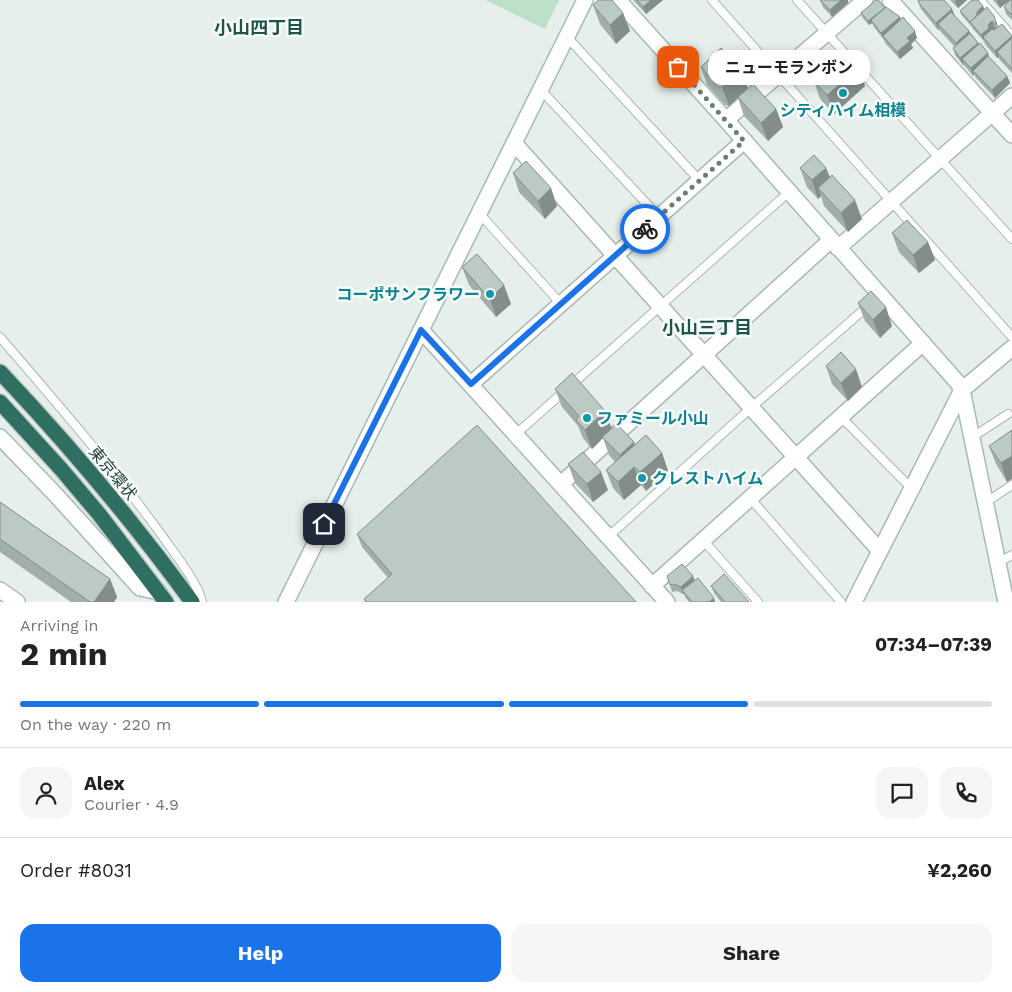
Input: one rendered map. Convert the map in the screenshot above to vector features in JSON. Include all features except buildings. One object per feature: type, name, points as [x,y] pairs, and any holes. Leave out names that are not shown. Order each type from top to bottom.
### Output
[{"type":"highway","name":"東京環状","points":[[0,372],[89,471],[139,532],[192,602]]},
{"type":"highway","points":[[0,402],[68,476],[163,597]]},
{"type":"street","points":[[286,602],[585,0]]},
{"type":"street","points":[[618,0],[923,342],[962,390],[1006,602]]},
{"type":"street","points":[[726,120],[864,0]]},
{"type":"street","points":[[890,0],[1012,135]]},
{"type":"street","points":[[560,484],[704,354],[835,244],[891,202],[1012,96]]},
{"type":"street","points":[[471,384],[744,141]]},
{"type":"street","points":[[514,143],[880,551]]},
{"type":"street","points":[[421,330],[667,602]]},
{"type":"street","points":[[652,586],[923,342]]},
{"type":"street","points":[[854,602],[962,390],[1012,348]]},
{"type":"street","points":[[0,437],[56,494],[140,588],[163,597]]},
{"type":"street","points":[[0,590],[17,602]]},
{"type":"street","points":[[146,602],[163,597]]},
{"type":"lane","points":[[712,0],[1012,337]]},
{"type":"lane","points":[[797,0],[1012,240]]},
{"type":"lane","points":[[980,0],[1012,36]]},
{"type":"lane","points":[[567,36],[700,180]]},
{"type":"lane","points":[[540,89],[659,217]]},
{"type":"lane","points":[[516,434],[790,192]]},
{"type":"lane","points":[[479,213],[561,304]]},
{"type":"lane","points":[[608,538],[752,407],[880,295]]},
{"type":"lane","points":[[0,337],[59,405],[150,519],[182,563],[201,596],[202,602]]},
{"type":"lane","points":[[971,438],[1008,414]]},
{"type":"lane","points":[[841,417],[911,488]]},
{"type":"lane","points":[[985,503],[1012,485]]},
{"type":"lane","points":[[750,498],[841,602]]},
{"type":"lane","points":[[703,540],[758,602]]},
{"type":"lane","points":[[997,563],[1012,555]]},
{"type":"green space","points":[[485,0],[559,0],[545,29]]},
{"type":"way so far","points":[[645,229],[744,141],[678,67]]},
{"type":"place","name":"ニューモランボン","points":[[678,67]]},
{"type":"place","name":"シティハイム相模","points":[[843,93]]},
{"type":"place","name":"コーポサンフラワー","points":[[490,294]]},
{"type":"place","name":"ファミール小山","points":[[587,418]]},
{"type":"place","name":"クレストハイム","points":[[642,478]]},
{"type":"district","name":"小山四丁目","points":[[259,27]]},
{"type":"district","name":"小山三丁目","points":[[707,327]]},
{"type":"route","points":[[324,524],[421,330],[471,384],[645,229]]}]
